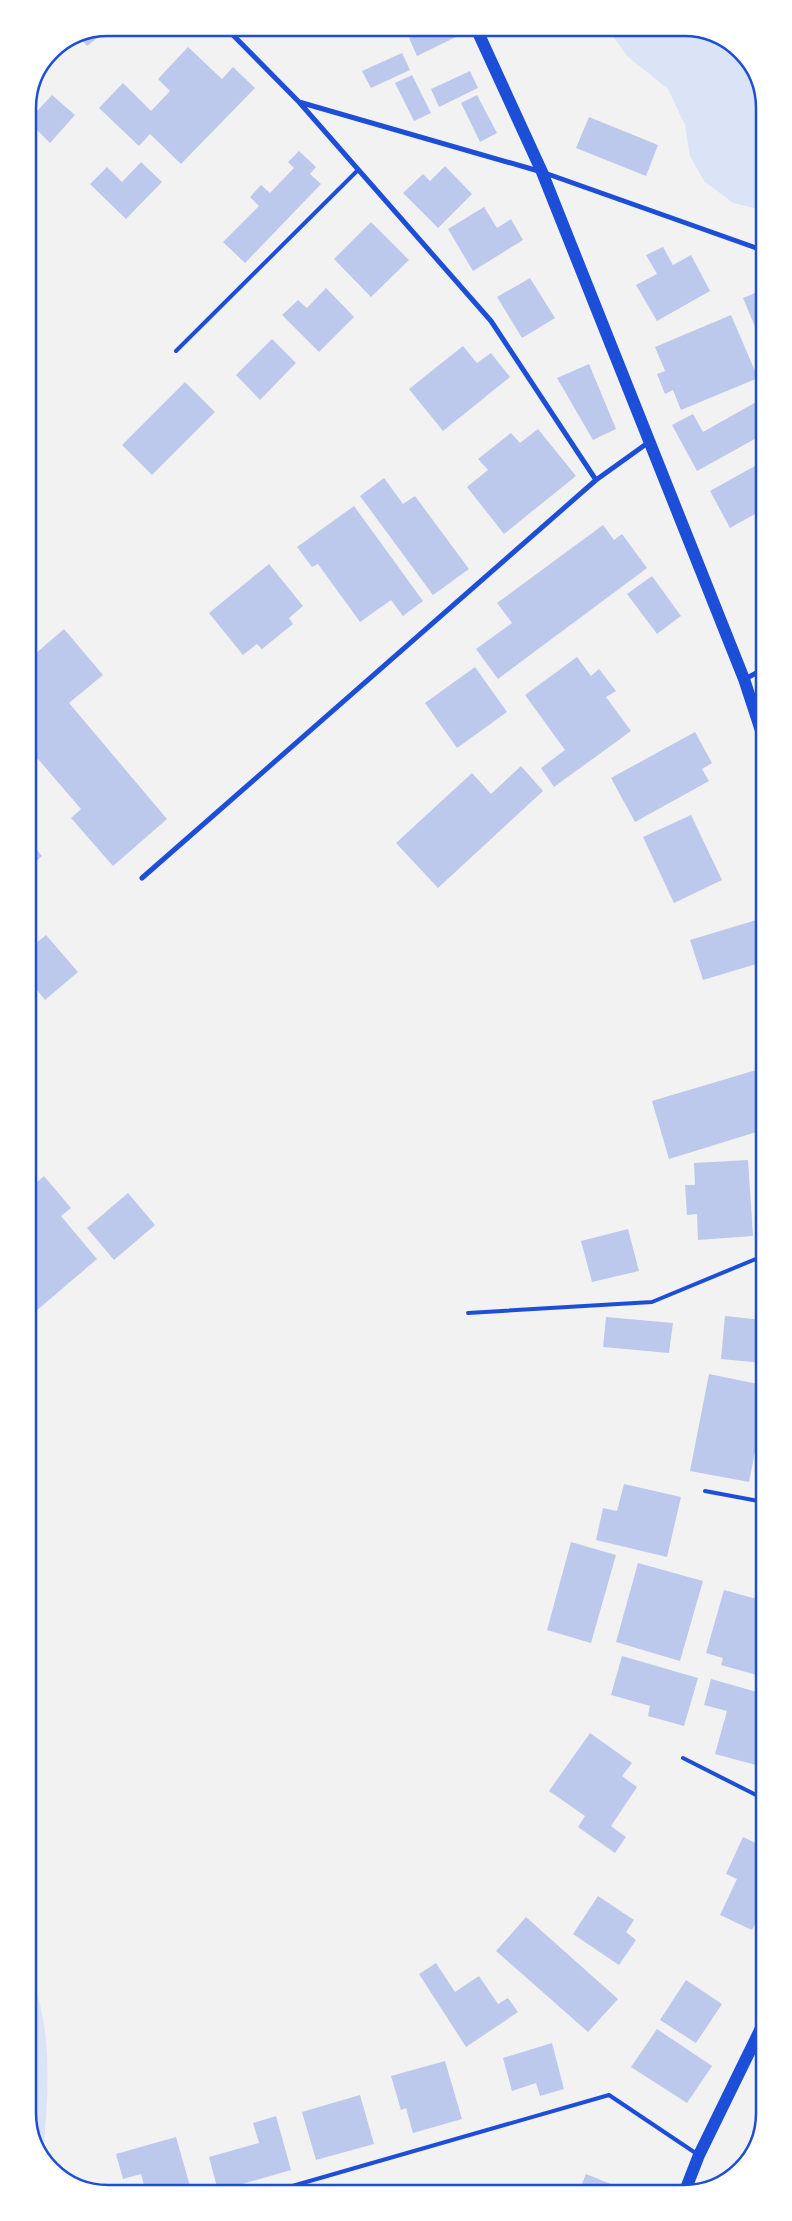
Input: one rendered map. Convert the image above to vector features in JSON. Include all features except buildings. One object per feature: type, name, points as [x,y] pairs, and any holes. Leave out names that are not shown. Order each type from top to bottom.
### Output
[{"type":"main road","points":[[480,36],[542,172],[744,679],[756,716]]},
{"type":"main road","points":[[687,2185],[699,2155],[756,2038]]},
{"type":"street","points":[[234,36],[299,102],[492,321],[596,480]]},
{"type":"street","points":[[299,102],[542,172],[756,248]]},
{"type":"street","points":[[142,878],[596,480],[650,442]]},
{"type":"street","points":[[744,679],[756,673]]},
{"type":"lane","points":[[176,351],[358,170]]},
{"type":"lane","points":[[468,1313],[652,1302],[756,1259]]},
{"type":"lane","points":[[704,1491],[756,1501]]},
{"type":"lane","points":[[683,1758],[756,1795]]},
{"type":"lane","points":[[296,2185],[609,2095],[699,2155]]},
{"type":"shaded area","points":[[613,36],[689,36],[724,48],[744,68],[753,90],[756,108],[756,209],[733,203],[704,181],[690,156],[685,125],[668,89],[628,57]]},
{"type":"shaded area","points":[[36,1991],[43,2016],[46,2039],[47,2107],[44,2144],[36,2113]]}]
